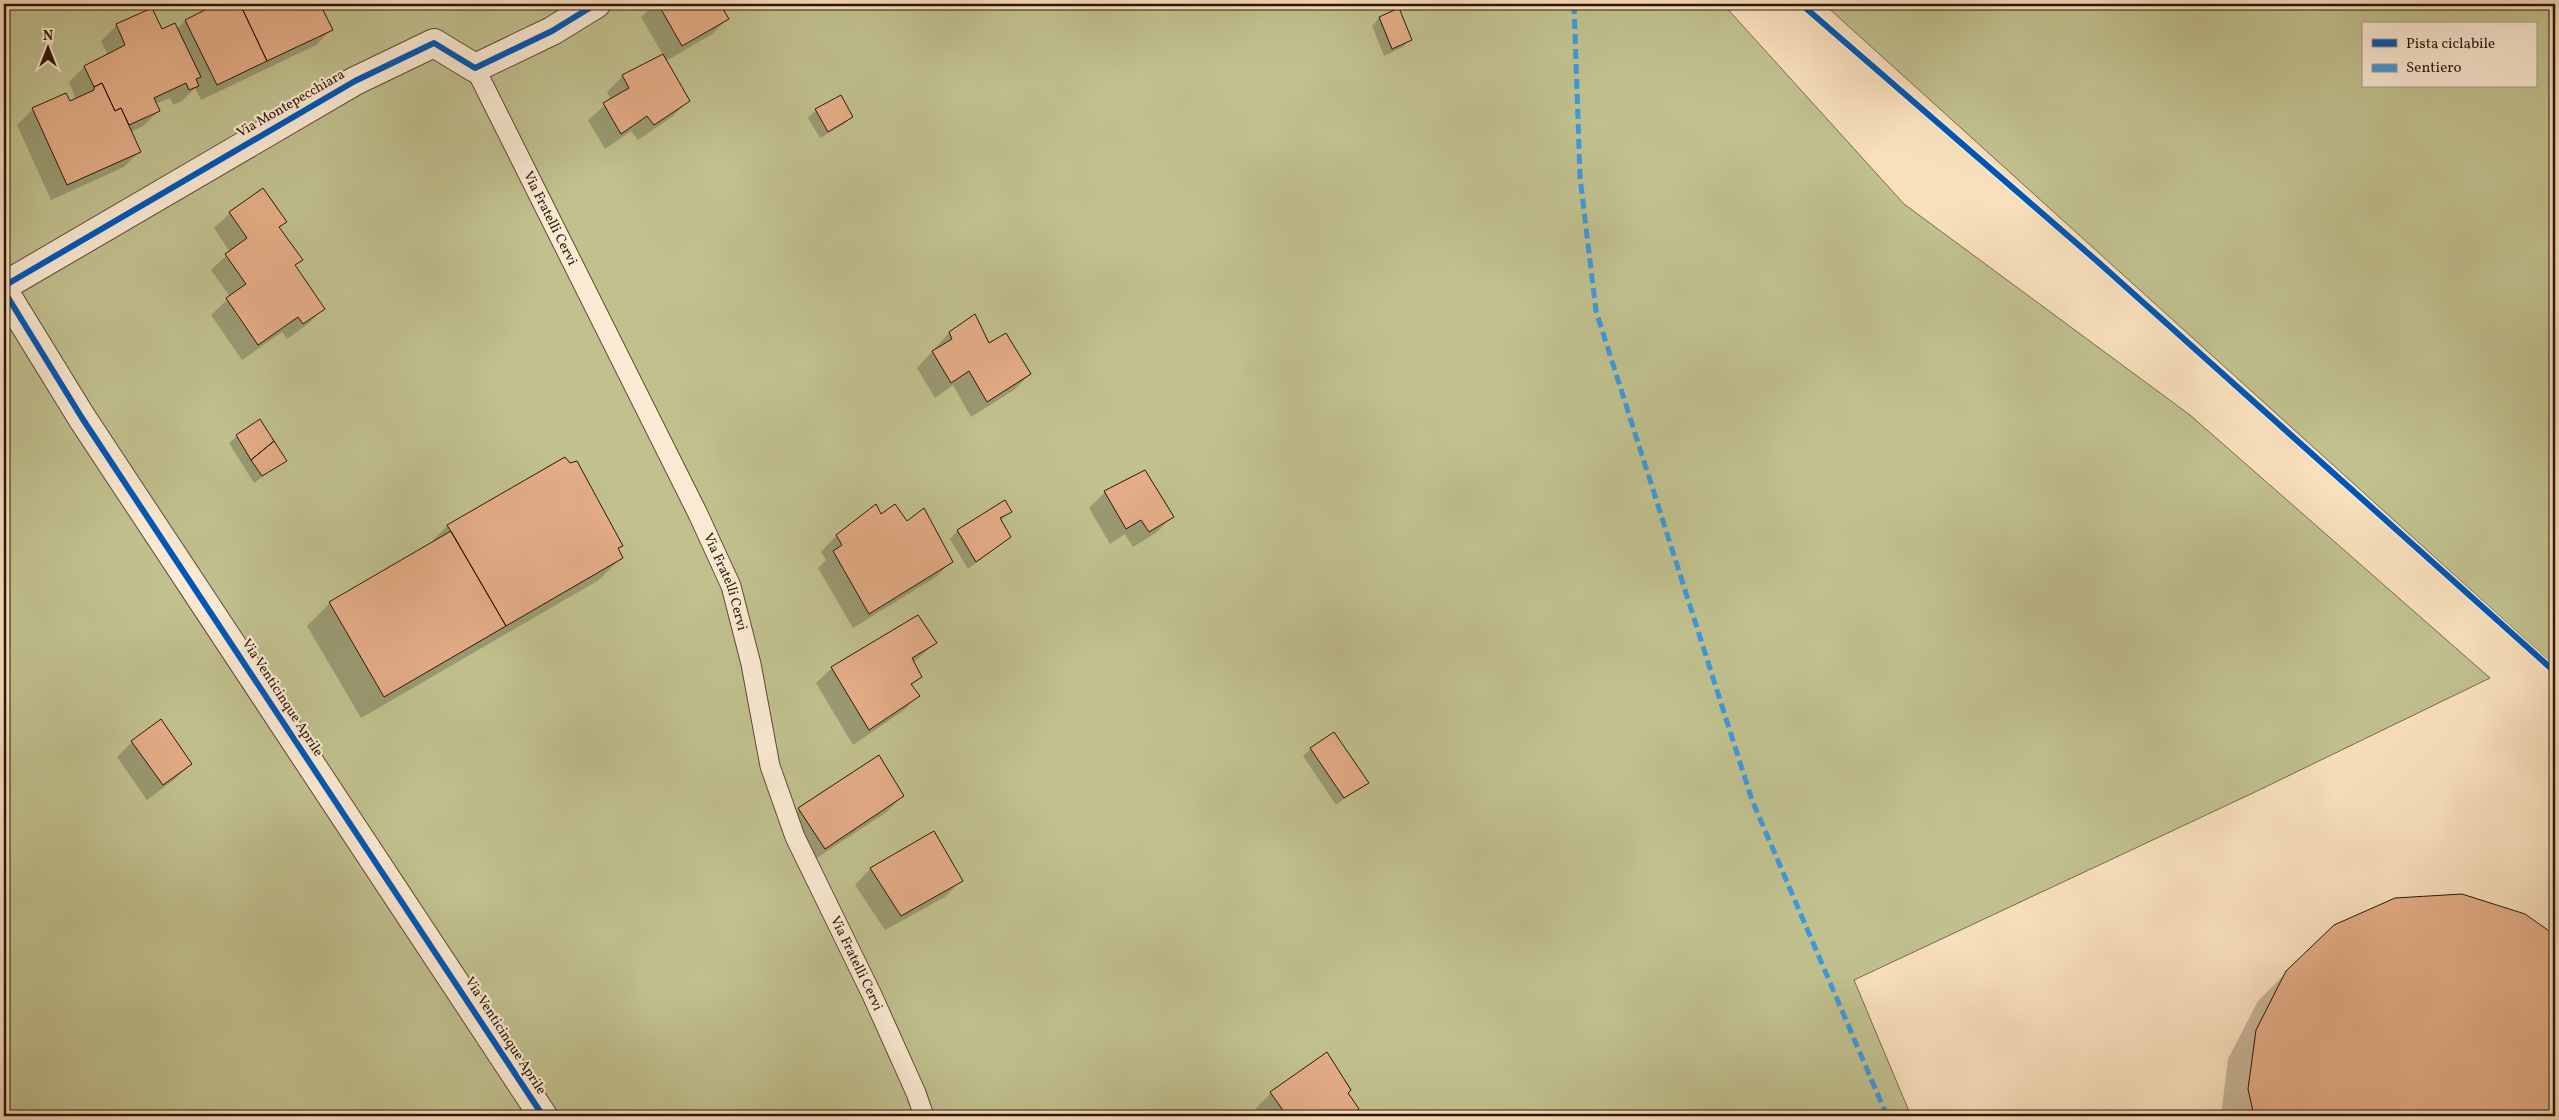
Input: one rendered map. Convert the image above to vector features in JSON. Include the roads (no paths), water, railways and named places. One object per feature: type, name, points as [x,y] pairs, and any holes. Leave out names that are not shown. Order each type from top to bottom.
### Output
[{"type":"street","points":[[475,68],[552,31],[596,4]]},
{"type":"street","name":"Via Montepecchiara","points":[[4,286],[355,81],[434,42],[475,68]]},
{"type":"street","name":"Via Venticinque Aprile","points":[[4,291],[82,418],[543,1116]]},
{"type":"lane","name":"Via Fratelli Cervi","points":[[475,68],[698,514],[731,586],[751,664],[770,766],[792,828],[872,995],[916,1093],[924,1116]]}]
